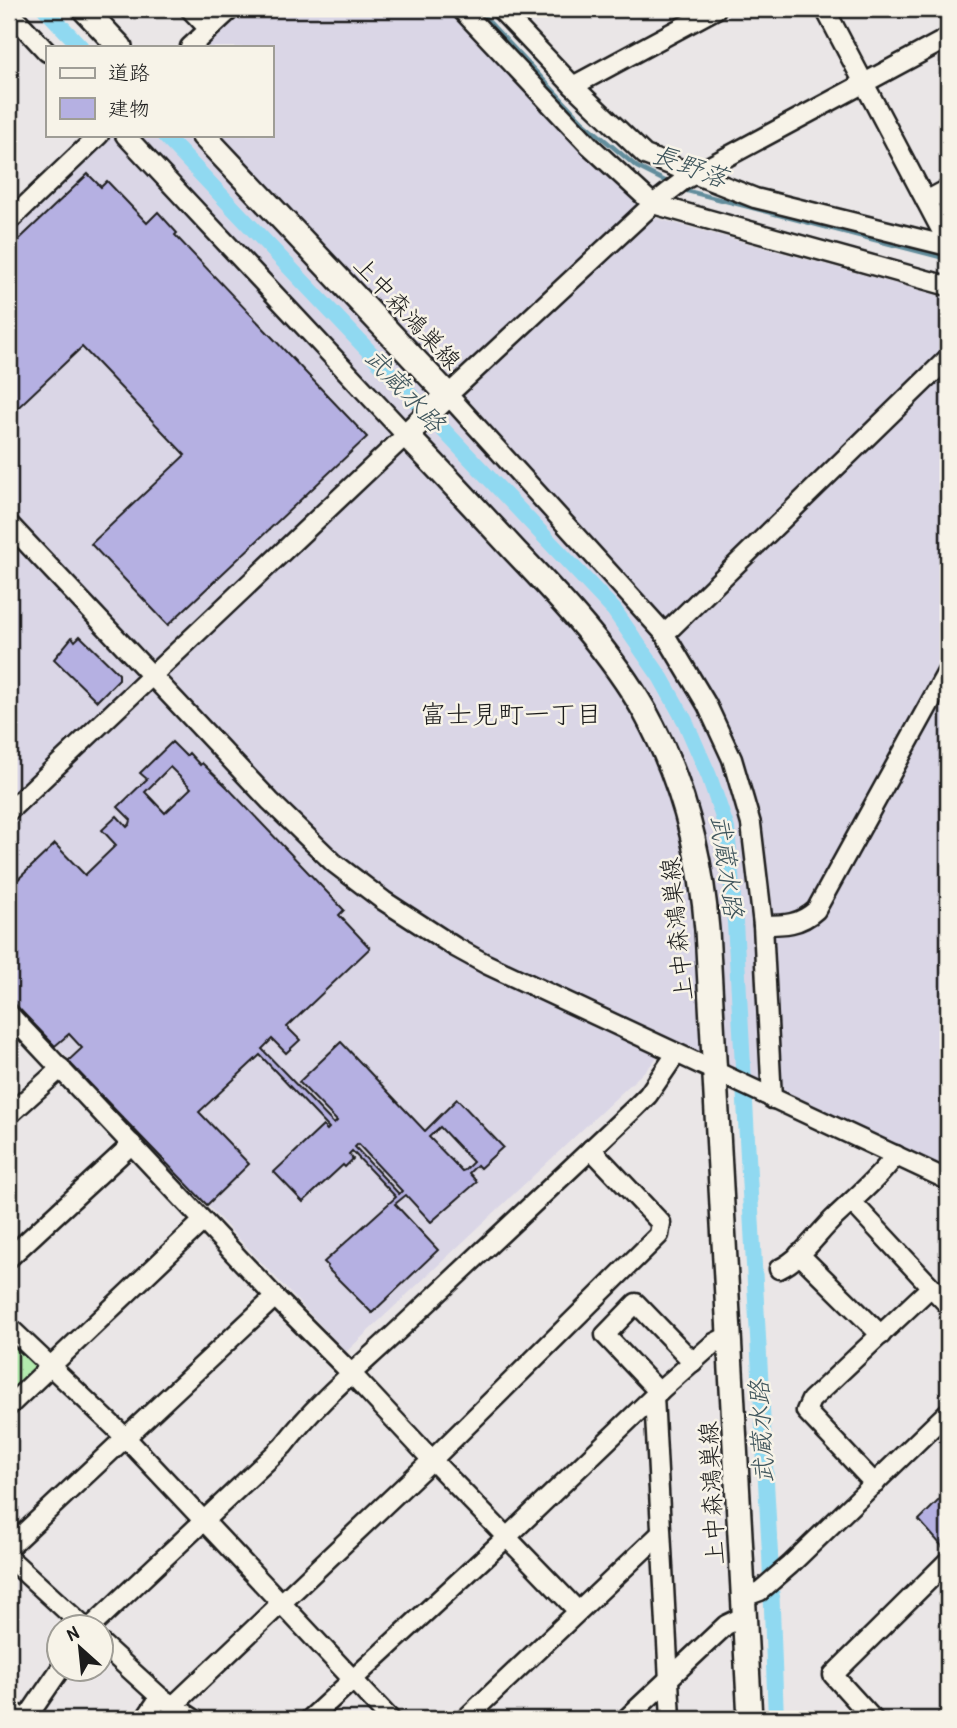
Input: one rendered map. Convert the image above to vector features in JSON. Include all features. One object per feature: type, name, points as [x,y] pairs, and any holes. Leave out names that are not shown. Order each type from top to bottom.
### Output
[{"type":"main road","points":[[84,9],[119,46]]},
{"type":"main road","name":"上中森鴻巣線","points":[[204,136],[443,399],[411,430],[582,625],[628,685],[657,738],[684,804],[702,886],[723,1075],[730,1335],[748,1602],[750,1719]]},
{"type":"street","points":[[190,9],[209,29]]},
{"type":"street","points":[[191,46],[231,9]]},
{"type":"street","points":[[461,9],[590,146],[656,202],[948,286]]},
{"type":"street","points":[[500,9],[573,86],[645,155],[687,177],[755,198],[948,245]]},
{"type":"street","points":[[573,86],[716,9]]},
{"type":"street","points":[[825,9],[948,245]]},
{"type":"street","points":[[9,11],[46,50]]},
{"type":"street","points":[[765,1096],[763,925],[751,824],[732,759],[707,705],[664,633],[443,399],[656,202],[687,177],[948,38]]},
{"type":"street","points":[[9,221],[98,136]]},
{"type":"street","points":[[9,811],[411,430],[125,136]]},
{"type":"street","points":[[926,201],[948,189]]},
{"type":"street","points":[[664,633],[948,358]]},
{"type":"street","points":[[9,524],[270,801],[334,863],[384,901],[486,964],[948,1180]]},
{"type":"street","points":[[763,925],[795,923],[816,910],[948,670]]},
{"type":"street","points":[[9,1014],[275,1297],[351,1372],[578,1612]]},
{"type":"street","points":[[107,1612],[284,1446],[306,1417],[351,1372],[592,1149],[648,1094],[676,1054]]},
{"type":"street","points":[[9,1115],[61,1068]]},
{"type":"street","points":[[9,1258],[132,1144]]},
{"type":"street","points":[[145,1719],[281,1603],[432,1460],[661,1231],[661,1223],[592,1149]]},
{"type":"street","points":[[779,1269],[800,1254],[883,1173],[896,1155]]},
{"type":"street","points":[[852,1202],[948,1305]]},
{"type":"street","points":[[9,1406],[203,1221]]},
{"type":"street","points":[[800,1254],[881,1335]]},
{"type":"street","points":[[875,1484],[806,1411],[811,1400],[931,1286]]},
{"type":"street","points":[[9,1547],[275,1297]]},
{"type":"street","points":[[671,1719],[660,1534],[656,1394],[604,1335],[636,1303],[693,1362]]},
{"type":"street","points":[[9,1327],[125,1437],[390,1719]]},
{"type":"street","points":[[310,1719],[507,1537],[656,1394],[714,1343],[730,1335]]},
{"type":"street","points":[[626,1719],[948,1412]]},
{"type":"street","points":[[465,1719],[660,1534]]},
{"type":"street","points":[[9,1559],[68,1612]]},
{"type":"street","points":[[873,1719],[833,1675],[948,1561]]},
{"type":"street","points":[[116,1655],[167,1701],[194,1719]]},
{"type":"street","points":[[9,1709],[24,1719],[51,1682]]},
{"type":"shaded area","points":[[244,9],[452,9],[652,217],[948,298],[948,1169],[669,1040],[651,1065],[346,1352],[9,996],[9,233],[111,136],[273,136],[273,46],[205,46]]},
{"type":"green space","points":[[9,1340],[38,1367],[9,1395]]},
{"type":"building","points":[[88,174],[101,187],[107,181],[147,223],[158,212],[177,233],[175,235],[367,437],[168,625],[91,544],[185,455],[82,347],[9,416],[9,249]]},
{"type":"building","points":[[80,636],[119,674],[119,679],[97,701],[54,659],[72,637],[75,641]]},
{"type":"building","points":[[172,742],[186,756],[189,753],[228,788],[344,910],[339,915],[370,948],[287,1027],[300,1040],[286,1053],[272,1039],[262,1049],[334,1124],[337,1121],[299,1082],[341,1042],[425,1131],[457,1099],[503,1147],[480,1168],[477,1165],[469,1173],[477,1182],[431,1222],[406,1195],[395,1204],[438,1250],[372,1313],[324,1262],[396,1197],[352,1151],[349,1154],[353,1159],[303,1202],[274,1172],[323,1126],[327,1130],[329,1128],[260,1055],[199,1112],[249,1164],[207,1205],[68,1061],[82,1048],[69,1034],[55,1046],[9,998],[9,888],[55,844],[85,875],[116,845],[102,830],[117,816],[127,827],[130,824],[131,820],[118,807],[147,779],[140,773]],"holes":[[[170,767],[191,788],[165,813],[145,792]],[[440,1127],[473,1162],[462,1171],[429,1137]],[[358,1144],[402,1191],[399,1194],[355,1147]]]},
{"type":"building","points":[[942,1497],[948,1507],[947,1552],[919,1520]]},
{"type":"waterway","name":"武蔵水路","points":[[45,9],[80,46]]},
{"type":"waterway","name":"長野落","points":[[477,9],[582,121],[637,167],[669,183]]},
{"type":"waterway","name":"武蔵水路","points":[[165,136],[614,610],[661,678],[685,721],[709,776],[727,829],[735,922],[770,1554],[776,1719]]},
{"type":"waterway","name":"長野落","points":[[680,189],[948,259]]},
{"type":"district","name":"富士見町一丁目","points":[[511,714]]}]
